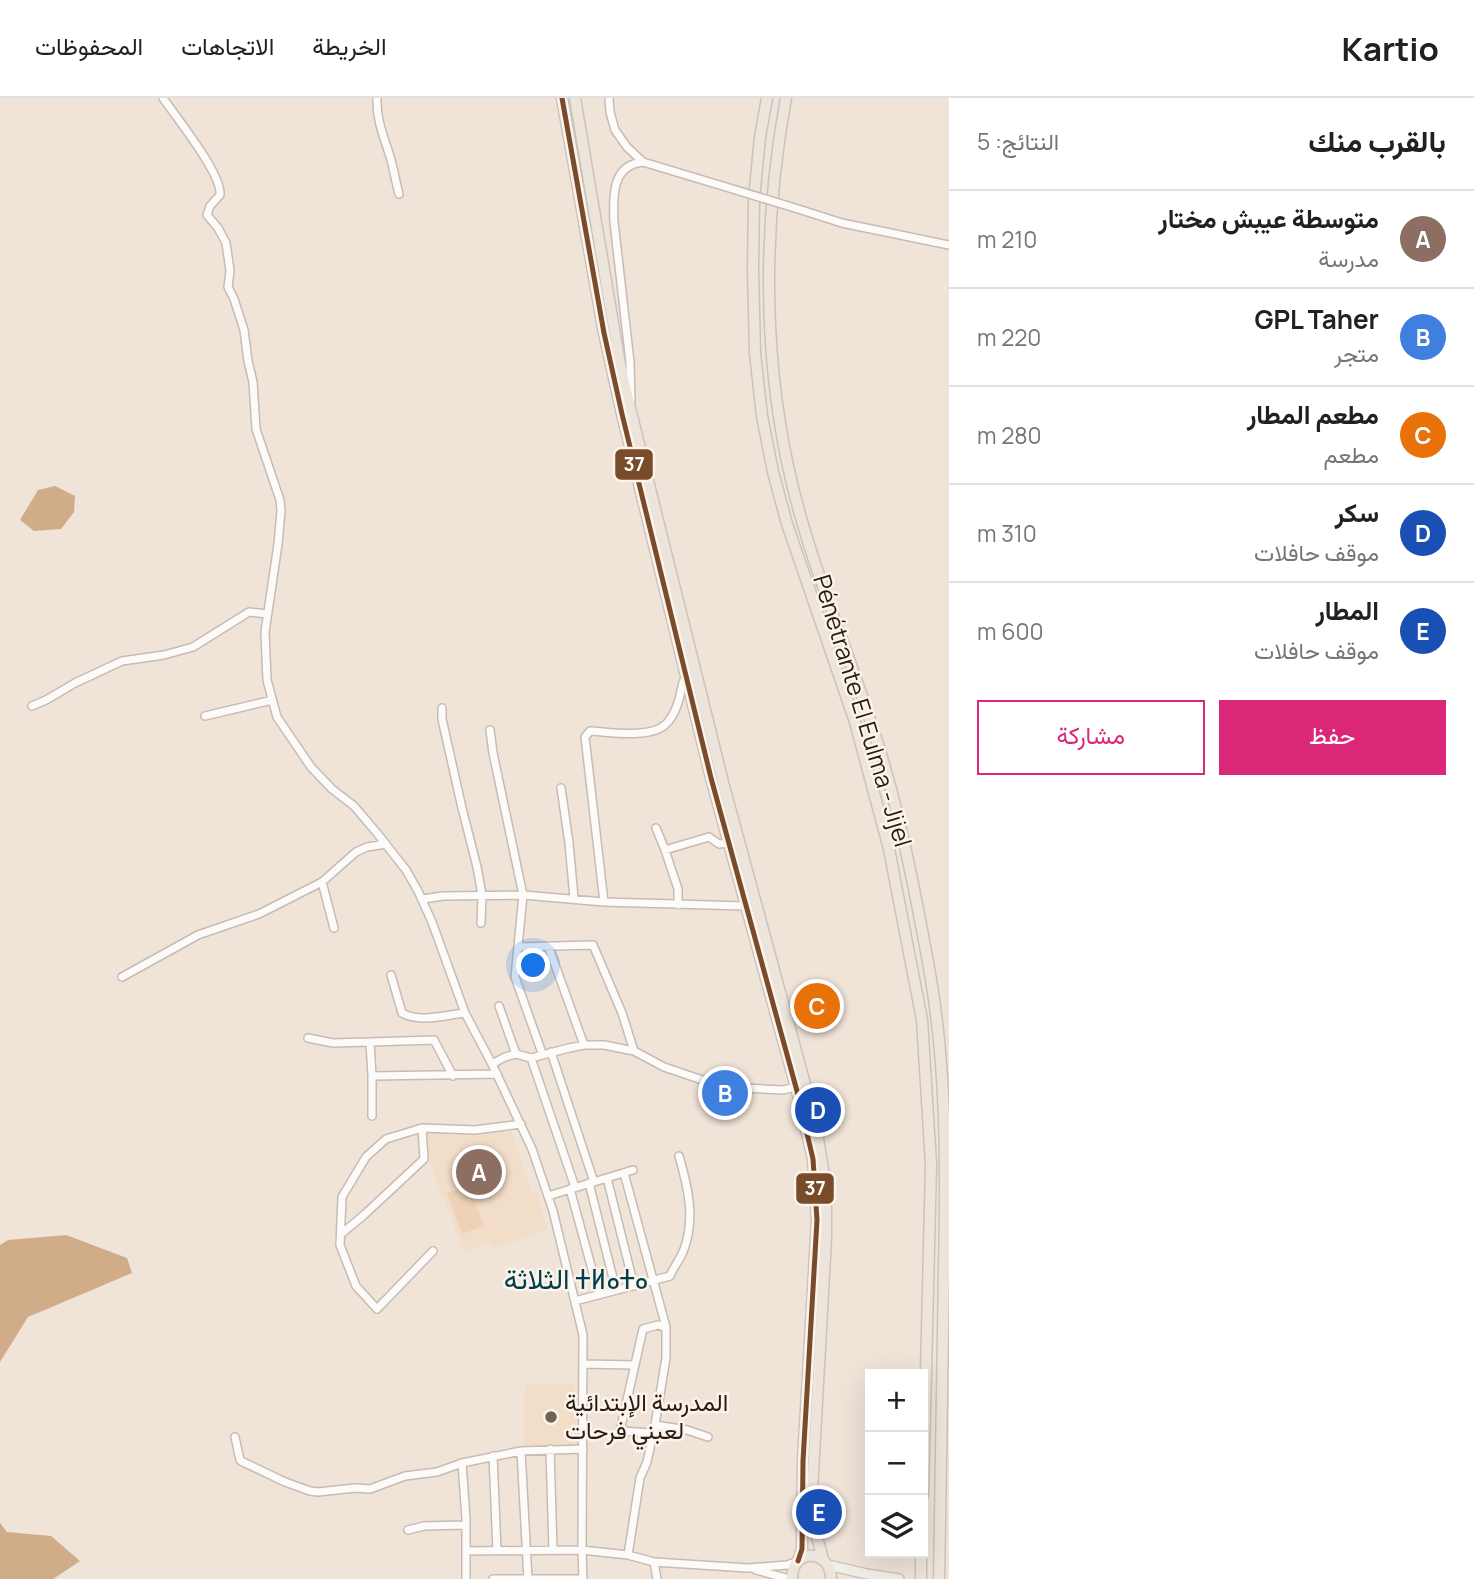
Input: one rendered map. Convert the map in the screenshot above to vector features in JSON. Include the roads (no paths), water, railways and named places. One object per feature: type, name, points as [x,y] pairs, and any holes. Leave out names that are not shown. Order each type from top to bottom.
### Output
[{"type":"highway","points":[[562,98],[604,333],[687,680],[813,1159],[817,1220],[803,1461],[802,1549],[792,1570],[791,1579]]},
{"type":"highway","points":[[575,98],[615,337],[630,408],[724,786],[806,1084],[820,1147],[826,1209],[812,1492],[815,1530],[825,1562],[831,1571],[831,1579]]},
{"type":"highway","name":"Pénétrante El Eulma - Jijel","points":[[767,98],[754,198],[755,353],[762,416],[787,524],[855,722],[889,849],[922,1020],[931,1165],[925,1432]]},
{"type":"highway","name":"Pénétrante El Eulma - Jijel","points":[[786,98],[778,142],[770,277],[777,405],[801,519],[882,755],[906,849],[937,1016],[946,1167],[939,1579]]},
{"type":"highway","points":[[798,1561],[810,1556],[825,1562]]},
{"type":"highway","points":[[921,1558],[921,1579]]},
{"type":"main road","points":[[825,1562],[867,1574],[900,1579]]},
{"type":"street","points":[[163,98],[211,167],[221,190],[217,200],[207,210],[226,243],[230,271],[228,287],[246,341],[253,383],[256,429],[280,500],[278,544],[267,614],[265,648],[267,680],[277,717],[311,767],[332,789],[354,806],[386,844],[422,899],[465,1013],[532,1149],[548,1196],[583,1335],[583,1579],[494,1579]]},
{"type":"street","points":[[377,98],[383,137],[399,194]]},
{"type":"street","points":[[609,98],[615,130],[627,147],[643,162],[853,226],[949,245]]},
{"type":"street","points":[[630,408],[630,362],[614,222],[614,200],[617,181],[623,171],[632,164],[643,162]]},
{"type":"street","points":[[32,706],[122,662],[193,647],[249,612],[267,614]]},
{"type":"street","points":[[604,902],[585,737],[590,731],[631,734],[666,725],[676,709],[683,682],[687,680]]},
{"type":"street","points":[[205,716],[272,700]]},
{"type":"street","points":[[442,708],[442,719],[482,895],[481,923]]},
{"type":"street","points":[[490,730],[523,895],[515,977],[547,1053],[591,1183],[616,1290]]},
{"type":"street","points":[[561,788],[574,898]]},
{"type":"street","points":[[656,828],[678,889],[678,905]]},
{"type":"street","points":[[665,850],[709,837],[719,844],[729,843]]},
{"type":"street","points":[[122,977],[198,935],[259,914],[322,882],[356,852],[386,844]]},
{"type":"street","points":[[322,882],[334,928]]},
{"type":"street","points":[[422,899],[443,896],[523,895],[604,902],[746,906]]},
{"type":"street","points":[[518,947],[593,945],[635,1051]]},
{"type":"street","points":[[549,948],[584,1045]]},
{"type":"street","points":[[391,975],[402,1013],[417,1018],[465,1013]]},
{"type":"street","points":[[499,1006],[516,1054]]},
{"type":"street","points":[[308,1038],[333,1042],[435,1040],[453,1076]]},
{"type":"street","points":[[370,1042],[372,1116]]},
{"type":"street","points":[[492,1064],[516,1054],[531,1058],[584,1045],[604,1045],[635,1051],[664,1067],[723,1087],[783,1090],[796,1087]]},
{"type":"street","points":[[531,1058],[573,1188],[599,1295]]},
{"type":"street","points":[[372,1076],[497,1074]]},
{"type":"street","points":[[384,1315],[356,1286],[340,1245],[342,1197],[366,1157],[386,1139],[422,1128],[475,1130],[521,1125]]},
{"type":"street","points":[[341,1234],[424,1159],[422,1128]]},
{"type":"street","points":[[575,1301],[670,1276],[683,1252],[690,1224],[689,1191],[678,1156]]},
{"type":"street","points":[[548,1196],[633,1170]]},
{"type":"street","points":[[624,1173],[666,1327],[666,1358],[647,1462],[640,1478],[628,1555]]},
{"type":"street","points":[[607,1178],[634,1286]]},
{"type":"street","points":[[377,1309],[433,1251]]},
{"type":"street","points":[[666,1327],[657,1325],[643,1329],[620,1431],[687,1430],[708,1437]]},
{"type":"street","points":[[583,1364],[635,1365]]},
{"type":"street","points":[[235,1437],[240,1460],[243,1462],[285,1482],[318,1492],[370,1489],[405,1476],[437,1472],[461,1462],[521,1451],[583,1449]]},
{"type":"street","points":[[550,1449],[553,1550]]},
{"type":"street","points":[[521,1451],[528,1578]]},
{"type":"street","points":[[493,1456],[497,1550]]},
{"type":"street","points":[[461,1462],[466,1525],[466,1579]]},
{"type":"street","points":[[408,1530],[425,1526],[466,1525]]},
{"type":"street","points":[[466,1551],[582,1550],[628,1555],[654,1562],[748,1568],[787,1565],[798,1561]]},
{"type":"street","points":[[654,1562],[657,1579]]},
{"type":"street","points":[[748,1568],[791,1579]]},
{"type":"place","name":"مطعم المطار","points":[[817,1006]]},
{"type":"place","name":"GPL Taher","points":[[725,1093]]},
{"type":"place","name":"سكر","points":[[818,1110]]},
{"type":"place","name":"متوسطة عيبش مختار","points":[[479,1172]]},
{"type":"place","name":"المدرسة الإبتدائية لعبني فرحات","points":[[551,1417]]},
{"type":"place","name":"المطار","points":[[819,1512]]},
{"type":"district","name":"الثلاثة ⵜⵍⴰⵜⴰ","points":[[576,1279]]}]
